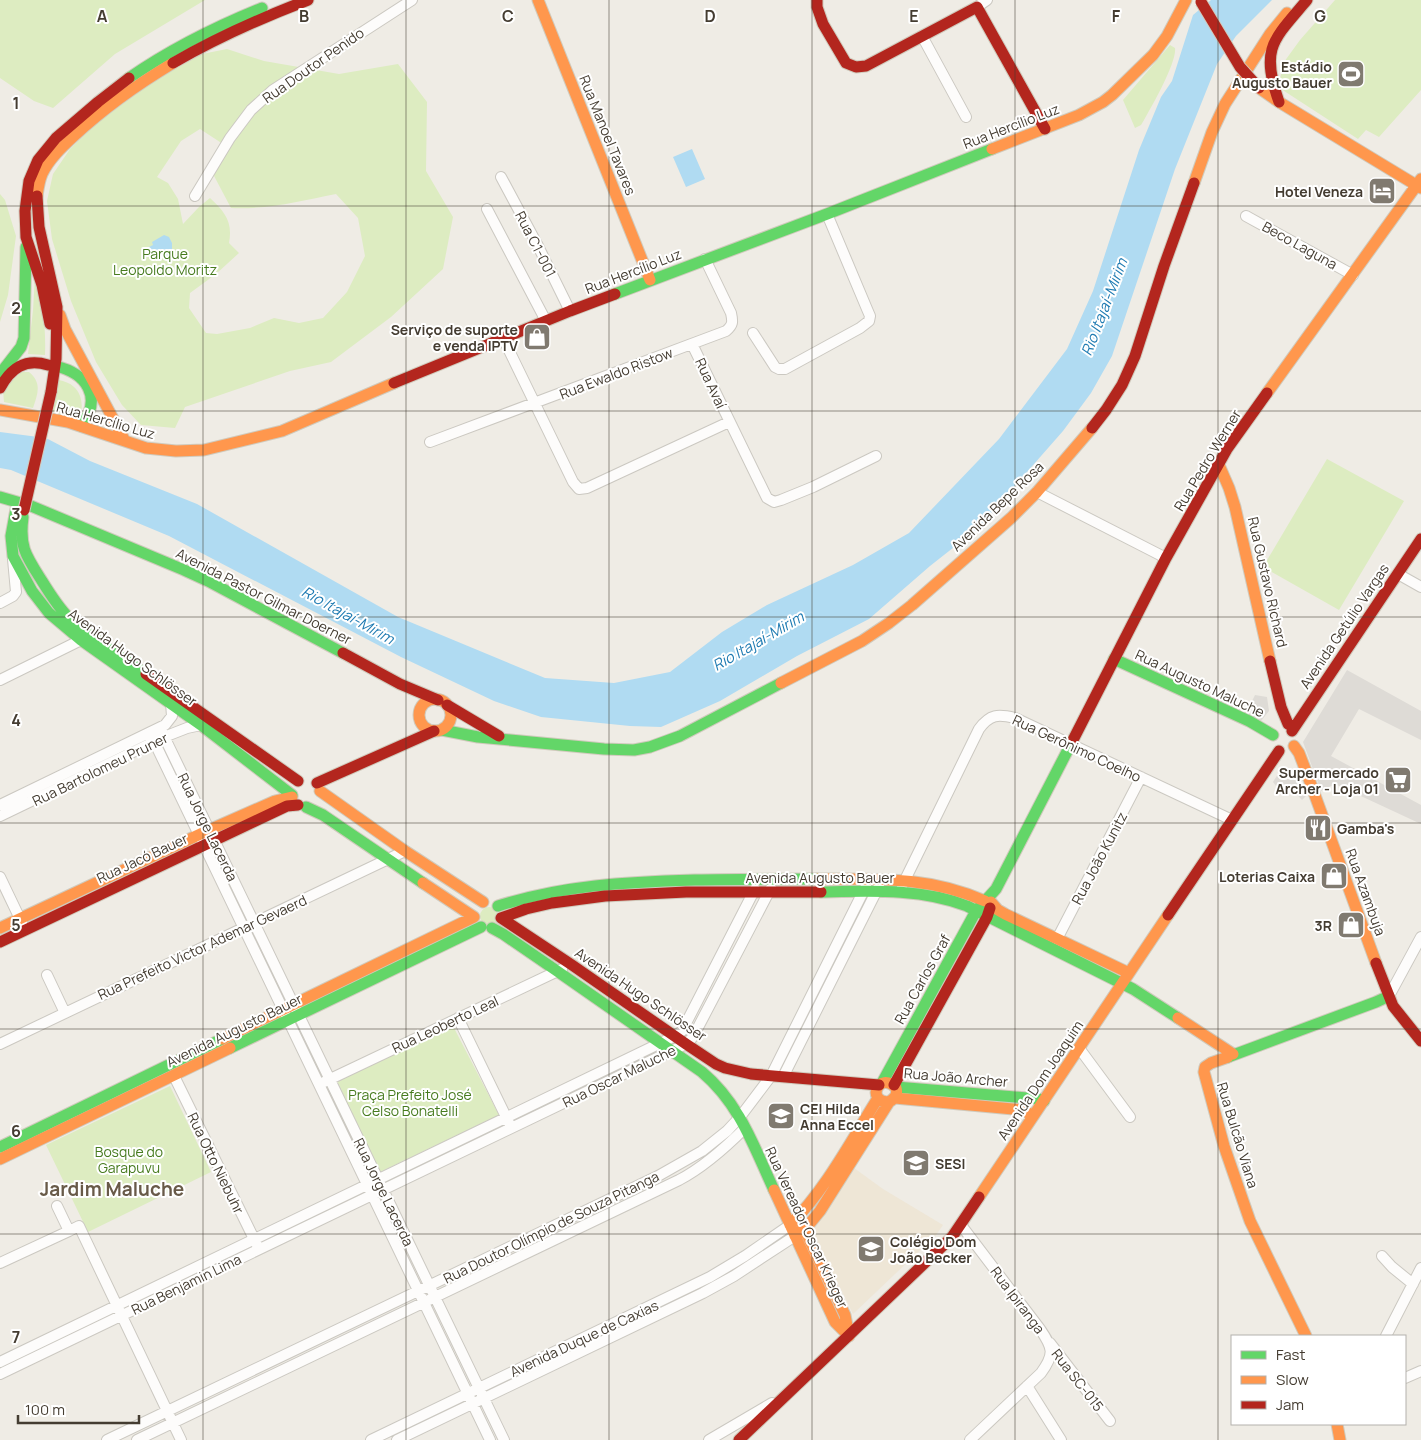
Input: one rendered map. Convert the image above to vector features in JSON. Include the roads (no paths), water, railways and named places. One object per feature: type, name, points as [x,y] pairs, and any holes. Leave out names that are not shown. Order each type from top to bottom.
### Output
[{"type":"main road","points":[[0,383],[21,347],[24,338],[27,238],[26,193],[29,179],[38,159],[54,140],[113,90],[155,61],[224,24],[284,0]]},
{"type":"main road","points":[[125,441],[65,329],[57,305],[41,237],[37,202],[38,182],[50,160],[93,118],[161,70],[228,33],[308,0]]},
{"type":"main road","name":"Rua Manoel Tavares","points":[[538,0],[650,280]]},
{"type":"main road","points":[[817,0],[816,7],[820,20],[846,63],[857,68],[866,66],[977,7],[1045,129]]},
{"type":"main road","name":"Rua Hercílio Luz","points":[[0,409],[81,426],[146,448],[161,451],[192,451],[273,434],[570,311],[827,214],[1045,129],[1091,109],[1112,95],[1154,55],[1186,0]]},
{"type":"main road","name":"Avenida Bepe Rosa","points":[[438,730],[478,737],[621,750],[650,747],[680,736],[828,660],[877,632],[919,598],[1038,492],[1106,410],[1122,385],[1135,356],[1167,257],[1212,132],[1236,86],[1270,34],[1282,19],[1303,0]]},
{"type":"main road","points":[[1279,102],[1270,66],[1271,51],[1287,23],[1308,0]]},
{"type":"main road","points":[[1200,1],[1240,67],[1259,88],[1279,102],[1420,184]]},
{"type":"main road","name":"Rua Pedro Werner","points":[[1071,744],[1166,558],[1228,449],[1420,184]]},
{"type":"main road","points":[[27,238],[45,297],[52,338],[52,366]]},
{"type":"main road","points":[[20,509],[52,366],[57,352],[57,305]]},
{"type":"main road","points":[[0,383],[26,363],[36,362],[71,370],[80,376],[91,394],[90,411],[81,426]]},
{"type":"main road","points":[[81,426],[99,419],[103,402]]},
{"type":"main road","name":"Rua Gustavo Richard","points":[[1219,465],[1230,488],[1235,507],[1281,707],[1288,724],[1292,726],[1285,730]]},
{"type":"main road","name":"Avenida Pastor Gilmar Doerner","points":[[0,497],[31,506],[184,570],[400,684],[442,702]]},
{"type":"main road","name":"Avenida Hugo Schlösser","points":[[20,509],[11,536],[13,556],[32,590],[49,613],[81,640],[201,725],[297,801],[323,815],[389,858],[474,917]]},
{"type":"main road","name":"Avenida Hugo Schlösser","points":[[20,509],[24,550],[46,590],[68,617],[86,632],[298,781]]},
{"type":"main road","name":"Avenida Getúlio Vargas","points":[[1285,730],[1398,574],[1421,539]]},
{"type":"main road","name":"Rua Augusto Maluche","points":[[1114,659],[1249,721],[1285,730]]},
{"type":"main road","name":"Avenida Pastor Gilmar Doerner","points":[[400,684],[420,717]]},
{"type":"main road","points":[[319,787],[448,724],[451,716],[450,708],[442,702],[428,702],[424,705],[413,732],[400,746]]},
{"type":"main road","name":"Avenida Bepe Rosa","points":[[442,702],[504,739]]},
{"type":"main road","points":[[420,717],[425,728],[438,730]]},
{"type":"main road","points":[[1285,730],[1296,736],[1294,746],[1287,752],[1279,751],[1273,744],[1285,730]]},
{"type":"main road","name":"Rua Carlos Graf","points":[[794,1222],[844,1162],[894,1093],[937,1008],[987,917],[990,899],[1071,744]]},
{"type":"main road","name":"Rua Azambuja","points":[[1294,746],[1299,753],[1309,779],[1388,996],[1393,1006],[1421,1041]]},
{"type":"main road","name":"Avenida Dom Joaquim","points":[[739,1440],[944,1246],[961,1225],[1279,751]]},
{"type":"main road","points":[[319,787],[319,799],[310,807],[297,801],[293,787],[298,781],[306,778],[314,781],[319,787],[405,852],[483,902],[491,902],[498,906],[501,918],[498,924],[486,928],[478,924],[474,917],[476,908],[483,902]]},
{"type":"main road","name":"Rua Jacó Bauer","points":[[0,928],[204,832],[275,801],[297,801]]},
{"type":"main road","name":"Rua Jacó Bauer","points":[[0,942],[297,801]]},
{"type":"main road","points":[[104,879],[110,890]]},
{"type":"main road","name":"Avenida Augusto Bauer","points":[[498,906],[534,894],[594,885],[665,880],[904,879],[952,887],[990,899],[998,910],[1133,988],[1233,1054]]},
{"type":"main road","points":[[665,880],[666,893]]},
{"type":"main road","points":[[594,885],[596,897]]},
{"type":"main road","name":"Avenida Augusto Bauer","points":[[501,918],[548,903],[596,897],[666,893],[876,891],[924,894],[952,900],[987,917],[1130,973]]},
{"type":"main road","name":"Rua Carlos Graf","points":[[881,1084],[976,911],[990,899]]},
{"type":"main road","points":[[524,934],[521,926],[522,918],[528,908]]},
{"type":"main road","name":"Avenida Augusto Bauer","points":[[0,1147],[57,1126],[174,1076],[223,1038],[474,917]]},
{"type":"main road","name":"Avenida Hugo Schlösser","points":[[501,918],[716,1064],[751,1074],[771,1076]]},
{"type":"main road","name":"Avenida Hugo Schlösser","points":[[486,928],[503,934],[702,1072],[728,1096],[740,1117]]},
{"type":"main road","name":"Avenida Augusto Bauer","points":[[0,1159],[57,1126],[204,1054],[229,1049],[388,972],[486,928]]},
{"type":"main road","points":[[956,947],[967,953]]},
{"type":"main road","points":[[382,961],[388,972]]},
{"type":"main road","name":"Rua Bulcão Viana","points":[[1306,1335],[1250,1221],[1224,1146],[1205,1079],[1205,1067],[1210,1063],[1233,1054],[1388,996]]},
{"type":"main road","points":[[926,1002],[937,1008]]},
{"type":"main road","points":[[223,1038],[229,1049]]},
{"type":"main road","points":[[771,1076],[881,1084],[889,1082],[894,1093],[883,1102],[878,1098],[876,1092],[881,1084]]},
{"type":"main road","name":"Rua João Archer","points":[[894,1093],[1039,1099],[1044,1101]]},
{"type":"main road","name":"Rua João Archer","points":[[894,1093],[1023,1110],[1033,1116]]},
{"type":"main road","name":"Rua Carlos Graf","points":[[800,1233],[820,1211],[878,1098]]},
{"type":"main road","name":"Rua Vereador Oscar Krieger","points":[[740,1117],[845,1315],[849,1336]]},
{"type":"main road","points":[[1338,1425],[1340,1440]]},
{"type":"street","name":"Rua Doutor Penido","points":[[195,196],[230,138],[261,100],[280,85],[412,0]]},
{"type":"street","points":[[977,7],[987,0]]},
{"type":"street","points":[[922,36],[966,117]]},
{"type":"street","name":"Rua C1-001","points":[[501,177],[570,311]]},
{"type":"street","points":[[487,209],[546,321]]},
{"type":"street","points":[[753,333],[775,367],[785,369],[860,328],[869,321],[870,316],[827,214]]},
{"type":"street","name":"Beco Laguna","points":[[1246,216],[1353,274]]},
{"type":"street","name":"Rua Ewaldo Ristow","points":[[430,442],[726,332],[732,327],[731,313],[705,259]]},
{"type":"street","points":[[503,338],[573,482],[579,489],[583,489],[729,422]]},
{"type":"street","name":"Rua Avaí","points":[[692,344],[767,498],[774,502],[781,500],[813,487],[876,456]]},
{"type":"street","points":[[1038,492],[1166,558]]},
{"type":"street","points":[[0,603],[13,596],[16,592],[13,556]]},
{"type":"street","points":[[1398,574],[1421,587]]},
{"type":"street","points":[[0,680],[81,640]]},
{"type":"street","name":"Rua Bartolomeu Pruner","points":[[162,733],[172,716],[171,703]]},
{"type":"street","name":"Rua Gerônimo Coelho","points":[[900,892],[904,879],[979,729],[985,721],[998,715],[1015,718],[1232,820]]},
{"type":"street","name":"Rua Bartolomeu Pruner","points":[[0,816],[79,773],[152,737],[162,733],[201,725]]},
{"type":"street","name":"Rua Jorge Lacerda","points":[[162,733],[244,928],[330,1079],[504,1440]]},
{"type":"street","name":"Rua Jorge Lacerda","points":[[152,737],[204,832]]},
{"type":"street","name":"Rua Bartolomeu Pruner","points":[[0,805],[79,773]]},
{"type":"street","name":"Rua João Kunitz","points":[[1054,944],[1141,777]]},
{"type":"street","name":"Rua Jorge Lacerda","points":[[209,843],[254,923],[288,1007]]},
{"type":"street","name":"Rua Prefeito Victor Ademar Gevaerd","points":[[0,1044],[405,852]]},
{"type":"street","points":[[0,876],[25,930]]},
{"type":"street","name":"Rua Oscar Maluche","points":[[367,1185],[567,1089],[682,1031],[760,879]]},
{"type":"street","name":"Rua Oscar Maluche","points":[[372,1195],[686,1044],[693,1037],[776,879]]},
{"type":"street","points":[[783,1077],[876,891],[876,879]]},
{"type":"street","name":"Rua Doutor Olímpio de Souza Pitanga","points":[[107,1440],[658,1176],[702,1151],[740,1117],[771,1076],[864,891],[876,879]]},
{"type":"street","points":[[1388,996],[1421,937]]},
{"type":"street","points":[[828,963],[838,968]]},
{"type":"street","name":"Rua Leoberto Leal","points":[[319,1084],[572,965]]},
{"type":"street","points":[[715,966],[727,972]]},
{"type":"street","points":[[47,975],[65,1013]]},
{"type":"street","points":[[803,1012],[813,1016]]},
{"type":"street","name":"Rua Jorge Lacerda","points":[[294,1018],[319,1084],[490,1440]]},
{"type":"street","points":[[458,1018],[511,1128]]},
{"type":"street","points":[[1079,1048],[1130,1117]]},
{"type":"street","name":"Rua Otto Niebuhr","points":[[174,1076],[259,1249]]},
{"type":"street","points":[[567,1089],[572,1099]]},
{"type":"street","name":"Rua Doutor Olímpio de Souza Pitanga","points":[[137,1440],[688,1176],[725,1148],[745,1128]]},
{"type":"street","points":[[406,1166],[411,1176]]},
{"type":"street","points":[[658,1176],[663,1188]]},
{"type":"street","name":"Rua Benjamin Lima","points":[[0,1362],[367,1185]]},
{"type":"street","name":"Rua Benjamin Lima","points":[[0,1374],[372,1195]]},
{"type":"street","points":[[57,1206],[69,1231]]},
{"type":"street","points":[[318,1208],[322,1219]]},
{"type":"street","points":[[589,1209],[594,1221]]},
{"type":"street","name":"Avenida Duque de Caxias","points":[[371,1440],[386,1437],[468,1393],[710,1277],[739,1260],[794,1222]]},
{"type":"street","name":"Rua Ipiranga","points":[[961,1225],[1046,1338],[1051,1348],[1049,1363],[970,1440]]},
{"type":"street","points":[[0,1264],[79,1226],[181,1440]]},
{"type":"street","name":"Avenida Duque de Caxias","points":[[397,1440],[716,1286],[800,1233]]},
{"type":"street","points":[[513,1246],[518,1257]]},
{"type":"street","points":[[1382,1256],[1413,1284]]},
{"type":"street","points":[[1387,1335],[1421,1268]]},
{"type":"street","points":[[187,1272],[192,1282]]},
{"type":"street","points":[[710,1277],[716,1286]]},
{"type":"street","points":[[632,1315],[637,1325]]},
{"type":"street","points":[[342,1327],[348,1339]]},
{"type":"street","name":"Rua SC-015","points":[[1046,1338],[1110,1421]]},
{"type":"street","points":[[35,1345],[40,1355]]},
{"type":"street","points":[[541,1358],[546,1368]]},
{"type":"street","points":[[276,1359],[282,1370]]},
{"type":"street","points":[[1406,1378],[1421,1371]]},
{"type":"street","points":[[1027,1386],[1061,1440]]},
{"type":"street","points":[[709,1440],[788,1394]]},
{"type":"water","name":"Rio Itajaí-Mirim","points":[[1211,0],[1272,0],[1236,36],[1217,64],[1175,169],[1112,356],[1091,393],[1063,431],[977,529],[930,566],[869,619],[797,656],[720,701],[661,727],[630,726],[541,717],[494,701],[401,657],[169,536],[11,470],[0,468],[0,432],[46,438],[90,461],[197,504],[398,617],[545,678],[614,683],[670,672],[722,632],[767,605],[853,565],[909,533],[999,439],[1067,349],[1093,291],[1139,150],[1161,97],[1172,81],[1193,15]]},
{"type":"water","points":[[692,149],[705,179],[686,187],[673,157]]},
{"type":"water","points":[[164,235],[169,237],[172,243],[172,253],[167,256],[146,253],[149,247],[153,245],[152,242]]},
{"type":"place","name":"Estádio Augusto Bauer","points":[[1351,74]]},
{"type":"place","name":"Hotel Veneza","points":[[1382,191]]},
{"type":"place","name":"Serviço de suporte e venda IPTV","points":[[537,337]]},
{"type":"place","name":"Supermercado Archer - Loja 01","points":[[1398,780]]},
{"type":"place","name":"Gamba's","points":[[1318,828]]},
{"type":"place","name":"Loterias Caixa","points":[[1334,876]]},
{"type":"place","name":"3R","points":[[1351,925]]},
{"type":"place","name":"CEI Hilda Anna Eccel","points":[[781,1116]]},
{"type":"place","name":"SESI","points":[[916,1163]]},
{"type":"place","name":"Colégio Dom João Becker","points":[[871,1249]]},
{"type":"district","name":"Jardim Maluche","points":[[112,1189]]},
{"type":"park label","name":"Parque Leopoldo Moritz","points":[[165,262]]},
{"type":"park label","name":"Praça Prefeito José Celso Bonatelli","points":[[410,1102]]},
{"type":"park label","name":"Bosque do Garapuvu","points":[[129,1160]]}]
